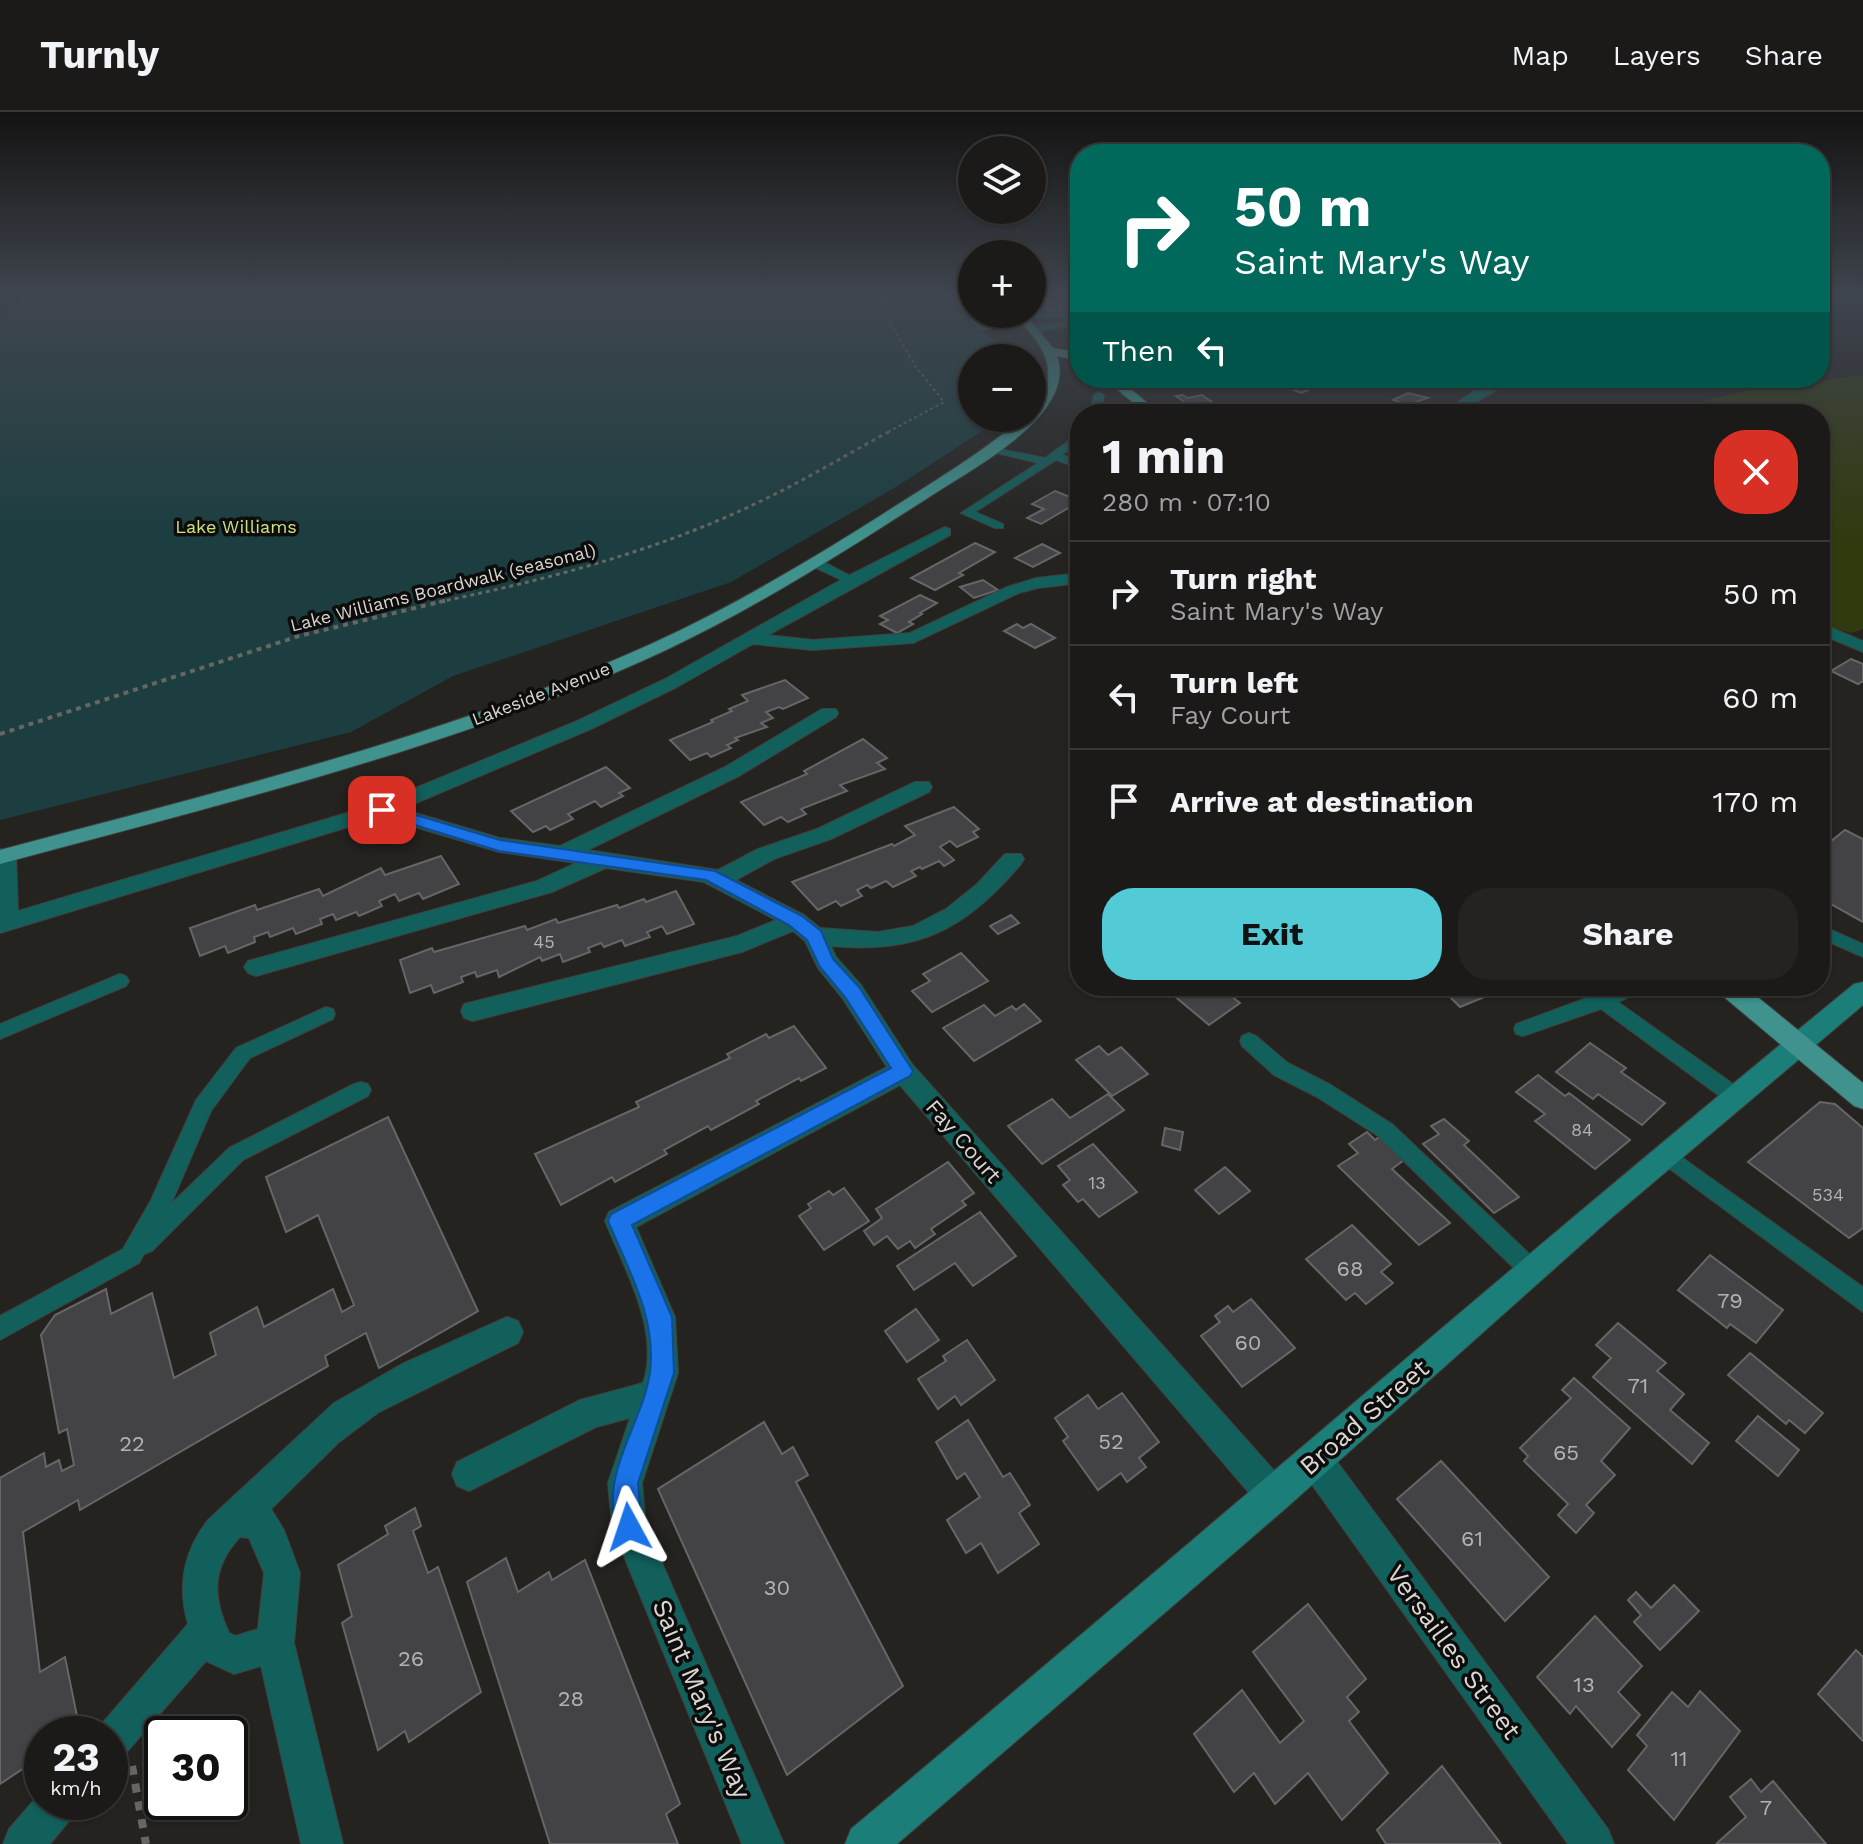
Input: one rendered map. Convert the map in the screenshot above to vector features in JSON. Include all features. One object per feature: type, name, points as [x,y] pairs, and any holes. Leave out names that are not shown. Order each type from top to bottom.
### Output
[{"type":"main road","name":"Lakeside Avenue","points":[[1046,398],[1052,390],[1053,377]]},
{"type":"main road","points":[[1122,388],[1142,404]]},
{"type":"main road","name":"Lakeside Avenue","points":[[2,856],[308,772],[503,709],[668,643],[736,610],[816,563],[993,449],[1014,432]]},
{"type":"main road","points":[[1738,996],[1863,1098]]},
{"type":"street","points":[[1462,404],[1487,388]]},
{"type":"street","name":"Lakeside Avenue","points":[[3,924],[382,810],[584,725],[671,683],[852,580],[945,532]]},
{"type":"street","points":[[749,638],[813,645],[913,638],[1013,590],[1036,583],[1070,579]]},
{"type":"street","points":[[1830,632],[1863,647]]},
{"type":"street","points":[[561,855],[744,765],[829,713]]},
{"type":"street","points":[[718,880],[766,854],[824,834],[922,787]]},
{"type":"street","points":[[382,810],[499,845],[709,875],[805,928],[878,940],[920,933],[950,919],[972,903],[1013,859]]},
{"type":"street","points":[[2,856],[3,924]]},
{"type":"street","points":[[256,967],[544,887],[601,861]]},
{"type":"street","points":[[473,1011],[805,928]]},
{"type":"street","name":"Fay Court","points":[[805,928],[826,962],[852,992],[903,1071],[1274,1496]]},
{"type":"street","name":"Broad Street","points":[[866,1844],[1274,1496],[1531,1270],[1863,991]]},
{"type":"street","name":"Saint Mary's Way","points":[[763,1844],[629,1527],[625,1483],[662,1373],[660,1317],[619,1221],[903,1071]]},
{"type":"street","points":[[275,1643],[234,1655],[216,1646],[208,1630],[199,1586],[207,1553],[234,1519],[291,1469],[326,1431],[370,1399],[507,1332]]},
{"type":"street","points":[[469,1474],[592,1412],[654,1396]]},
{"type":"street","name":"Versailles Street","points":[[1315,1460],[1593,1844]]},
{"type":"street","points":[[234,1519],[259,1521],[272,1542],[282,1573],[275,1643],[322,1844]]},
{"type":"street","points":[[128,1720],[208,1630]]},
{"type":"street","points":[[24,1844],[44,1820]]},
{"type":"lane","points":[[1097,404],[1099,395]]},
{"type":"lane","points":[[999,526],[967,513],[1070,444]]},
{"type":"lane","points":[[993,449],[1070,463]]},
{"type":"lane","points":[[816,563],[852,580]]},
{"type":"lane","points":[[1830,936],[1863,951]]},
{"type":"lane","points":[[0,1032],[120,981]]},
{"type":"lane","points":[[1523,1029],[1614,996]]},
{"type":"lane","points":[[1603,1001],[1736,1097]]},
{"type":"lane","points":[[131,1256],[159,1206],[203,1106],[243,1053],[326,1014]]},
{"type":"lane","points":[[1249,1041],[1281,1069],[1324,1091],[1385,1130],[1531,1270]]},
{"type":"lane","points":[[0,1329],[131,1256],[236,1154],[361,1090]]},
{"type":"lane","points":[[1666,1155],[1863,1301]]},
{"type":"path","name":"Lake Williams Boardwalk (seasonal)","points":[[0,734],[299,636],[601,564],[661,543],[763,500],[944,402],[924,377]]},
{"type":"path","points":[[128,1774],[146,1844]]},
{"type":"green space","points":[[1863,377],[1863,629],[1851,633],[1830,627],[1830,404],[1691,404],[1767,388],[1830,388],[1830,379]]},
{"type":"water","name":"Lake Williams","points":[[0,377],[958,377],[958,432],[980,432],[896,487],[731,582],[453,676],[351,732],[0,820]]},
{"type":"building","points":[[1288,388],[1314,388],[1301,393]]},
{"type":"building","points":[[1408,393],[1428,398],[1410,404],[1393,400]]},
{"type":"building","points":[[1202,395],[1215,404],[1186,404],[1176,396],[1187,398]]},
{"type":"building","points":[[1055,491],[1070,497],[1070,507],[1041,524],[1027,518],[1044,509],[1032,504]]},
{"type":"building","points":[[975,543],[995,552],[959,573],[963,575],[935,590],[911,578]]},
{"type":"building","points":[[1042,544],[1060,553],[1033,567],[1015,558]]},
{"type":"building","points":[[983,580],[998,590],[974,598],[960,587]]},
{"type":"building","points":[[920,595],[937,603],[909,622],[913,624],[897,633],[880,624],[888,620],[880,616]]},
{"type":"building","points":[[1017,624],[1023,628],[1031,624],[1055,638],[1035,648],[1004,631]]},
{"type":"building","points":[[1851,659],[1863,664],[1863,681],[1858,684],[1831,671]]},
{"type":"building","points":[[785,680],[808,698],[783,709],[779,707],[766,712],[773,718],[761,723],[767,727],[735,738],[738,740],[727,745],[731,748],[711,757],[707,753],[690,760],[670,740],[713,722],[711,720],[732,711],[729,709],[748,701],[742,695]]},
{"type":"building","points":[[863,739],[887,758],[877,763],[885,769],[840,785],[847,791],[801,809],[806,814],[788,822],[781,817],[764,825],[741,802],[807,774],[804,771]]},
{"type":"building","points":[[606,767],[630,788],[619,793],[623,796],[601,807],[595,801],[568,814],[573,819],[550,830],[546,826],[533,832],[511,811]]},
{"type":"building","points":[[954,807],[979,829],[973,832],[978,837],[957,847],[950,841],[940,847],[954,860],[944,866],[939,861],[922,869],[920,867],[911,871],[916,876],[893,887],[886,881],[871,888],[867,885],[857,890],[862,896],[841,906],[836,901],[818,910],[792,882],[892,844],[894,846],[915,835],[905,826]]},
{"type":"building","points":[[1845,830],[1863,839],[1863,922],[1830,904],[1830,842]]},
{"type":"building","points":[[441,856],[459,884],[423,899],[419,893],[399,901],[395,894],[379,901],[382,906],[359,916],[356,912],[336,920],[333,914],[320,919],[322,924],[296,934],[293,928],[270,937],[268,932],[254,937],[255,942],[228,953],[225,946],[200,956],[190,928],[255,905],[257,910],[319,889],[323,896],[381,868],[385,875]]},
{"type":"building","points":[[676,891],[694,924],[667,934],[662,926],[647,932],[650,937],[625,946],[622,940],[604,947],[601,943],[588,948],[590,952],[563,962],[560,954],[542,961],[540,957],[499,977],[497,970],[477,977],[475,972],[461,977],[463,982],[434,993],[431,985],[410,993],[400,960],[432,948],[434,952],[525,926],[527,930],[556,919],[558,923],[617,905],[619,908],[644,899],[646,902]]},
{"type":"building","points":[[1011,915],[1019,923],[998,934],[990,926]]},
{"type":"building","points":[[961,953],[988,981],[932,1012],[912,991],[930,981],[923,974]]},
{"type":"building","points":[[1174,996],[1231,996],[1240,1003],[1209,1025]]},
{"type":"building","points":[[1449,996],[1487,996],[1460,1007]]},
{"type":"building","points":[[1024,1004],[1041,1021],[974,1061],[943,1028],[984,1005],[995,1016],[1012,1006],[1016,1010]]},
{"type":"building","points":[[794,1026],[826,1068],[801,1081],[799,1078],[756,1101],[759,1104],[711,1130],[708,1126],[664,1150],[667,1154],[615,1182],[612,1177],[561,1205],[535,1154],[639,1107],[636,1102],[730,1058],[727,1054],[766,1034],[769,1038]]},
{"type":"building","points":[[1590,1043],[1626,1068],[1621,1072],[1665,1103],[1642,1125],[1598,1094],[1593,1099],[1556,1072]]},
{"type":"building","points":[[1099,1046],[1108,1055],[1121,1047],[1148,1074],[1112,1096],[1076,1060]]},
{"type":"building","points":[[1538,1075],[1565,1096],[1569,1093],[1630,1140],[1595,1169],[1535,1121],[1545,1114],[1516,1092]]},
{"type":"building","points":[[1108,1094],[1124,1110],[1042,1164],[1008,1126],[1052,1099],[1070,1118]]},
{"type":"building","points":[[1820,1102],[1835,1104],[1863,1128],[1863,1228],[1849,1238],[1748,1162]]},
{"type":"building","points":[[388,1117],[478,1311],[379,1368],[366,1333],[325,1356],[328,1366],[80,1510],[78,1500],[23,1532],[40,1672],[65,1657],[77,1716],[24,1716],[24,1768],[0,1784],[0,1478],[44,1453],[46,1467],[59,1460],[62,1471],[74,1465],[67,1429],[59,1433],[41,1335],[55,1315],[106,1289],[111,1314],[152,1293],[174,1378],[216,1355],[210,1333],[257,1307],[264,1327],[333,1289],[342,1312],[354,1305],[318,1215],[286,1232],[266,1177]]},
{"type":"building","points":[[1444,1119],[1469,1141],[1464,1145],[1519,1197],[1494,1213],[1423,1144],[1439,1134],[1431,1126]]},
{"type":"building","points":[[1165,1128],[1183,1132],[1180,1150],[1162,1145]]},
{"type":"building","points":[[1367,1132],[1375,1140],[1379,1137],[1404,1160],[1392,1169],[1450,1223],[1419,1245],[1338,1166],[1358,1153],[1349,1144]]},
{"type":"building","points":[[1093,1144],[1137,1192],[1099,1217],[1083,1199],[1078,1202],[1063,1185],[1070,1180],[1058,1166]]},
{"type":"building","points":[[948,1162],[974,1193],[962,1201],[966,1205],[931,1229],[935,1234],[915,1248],[910,1241],[898,1249],[887,1236],[874,1245],[864,1231],[882,1218],[876,1209]]},
{"type":"building","points":[[1225,1167],[1250,1191],[1219,1214],[1195,1190]]},
{"type":"building","points":[[844,1188],[869,1221],[824,1250],[799,1216],[811,1208],[808,1204],[829,1191],[833,1195]]},
{"type":"building","points":[[980,1212],[1016,1256],[973,1286],[955,1263],[914,1290],[897,1266]]},
{"type":"building","points":[[1352,1225],[1391,1264],[1381,1272],[1393,1283],[1366,1304],[1355,1293],[1346,1300],[1306,1259]]},
{"type":"building","points":[[1710,1255],[1783,1310],[1756,1343],[1730,1324],[1727,1328],[1678,1290]]},
{"type":"building","points":[[1251,1299],[1295,1348],[1242,1387],[1201,1336],[1220,1322],[1215,1316],[1228,1306],[1233,1312]]},
{"type":"building","points":[[916,1309],[939,1340],[907,1362],[885,1331]]},
{"type":"building","points":[[1618,1323],[1666,1363],[1657,1371],[1684,1394],[1670,1410],[1709,1443],[1692,1464],[1593,1377],[1611,1358],[1596,1345]]},
{"type":"building","points":[[967,1340],[995,1380],[961,1405],[955,1396],[938,1409],[918,1379],[946,1361],[943,1356]]},
{"type":"building","points":[[1750,1353],[1823,1413],[1805,1433],[1789,1420],[1786,1424],[1728,1375]]},
{"type":"building","points":[[1574,1378],[1630,1428],[1601,1461],[1615,1475],[1586,1505],[1594,1513],[1576,1533],[1558,1515],[1568,1504],[1524,1461],[1528,1456],[1520,1448],[1571,1398],[1562,1390]]},
{"type":"building","points":[[1122,1393],[1159,1442],[1139,1458],[1146,1467],[1127,1482],[1121,1473],[1098,1490],[1063,1441],[1068,1437],[1055,1418],[1088,1395],[1098,1409]]},
{"type":"building","points":[[1758,1416],[1799,1450],[1778,1476],[1736,1441]]},
{"type":"building","points":[[968,1420],[1003,1477],[1010,1473],[1030,1505],[1019,1513],[1039,1544],[998,1573],[981,1543],[966,1553],[947,1520],[980,1497],[965,1473],[957,1479],[936,1442]]},
{"type":"building","points":[[764,1422],[782,1454],[793,1447],[808,1475],[796,1482],[903,1686],[787,1775],[658,1489]]},
{"type":"building","points":[[1441,1461],[1549,1577],[1505,1621],[1397,1499]]},
{"type":"building","points":[[415,1508],[421,1526],[413,1531],[428,1573],[438,1567],[481,1692],[409,1742],[405,1731],[378,1750],[342,1623],[352,1616],[338,1565],[388,1534],[385,1526]]},
{"type":"building","points":[[506,1558],[518,1592],[549,1572],[552,1580],[585,1560],[680,1804],[666,1814],[678,1844],[550,1844],[467,1582]]},
{"type":"building","points":[[1674,1585],[1699,1611],[1660,1650],[1634,1622],[1641,1615],[1628,1600],[1636,1592],[1651,1608]]},
{"type":"building","points":[[1308,1604],[1366,1679],[1347,1697],[1359,1712],[1349,1721],[1388,1773],[1342,1820],[1308,1773],[1275,1804],[1254,1773],[1234,1792],[1194,1734],[1242,1690],[1280,1743],[1304,1721],[1253,1652]]},
{"type":"building","points":[[1595,1616],[1642,1666],[1618,1692],[1640,1715],[1612,1747],[1576,1706],[1570,1714],[1537,1677]]},
{"type":"building","points":[[1856,1650],[1863,1657],[1863,1741],[1818,1694]]},
{"type":"building","points":[[1700,1691],[1740,1731],[1674,1820],[1628,1770],[1647,1746],[1637,1735],[1672,1692],[1688,1707]]},
{"type":"building","points":[[1442,1766],[1501,1844],[1386,1844],[1377,1830]]},
{"type":"building","points":[[1751,1779],[1761,1792],[1773,1781],[1826,1844],[1716,1844],[1746,1817],[1730,1797]]},
{"type":"route","points":[[382,810],[499,845],[709,875],[796,921],[815,936],[826,962],[852,992],[903,1071],[619,1221],[660,1317],[662,1373],[625,1483],[629,1527]]}]
